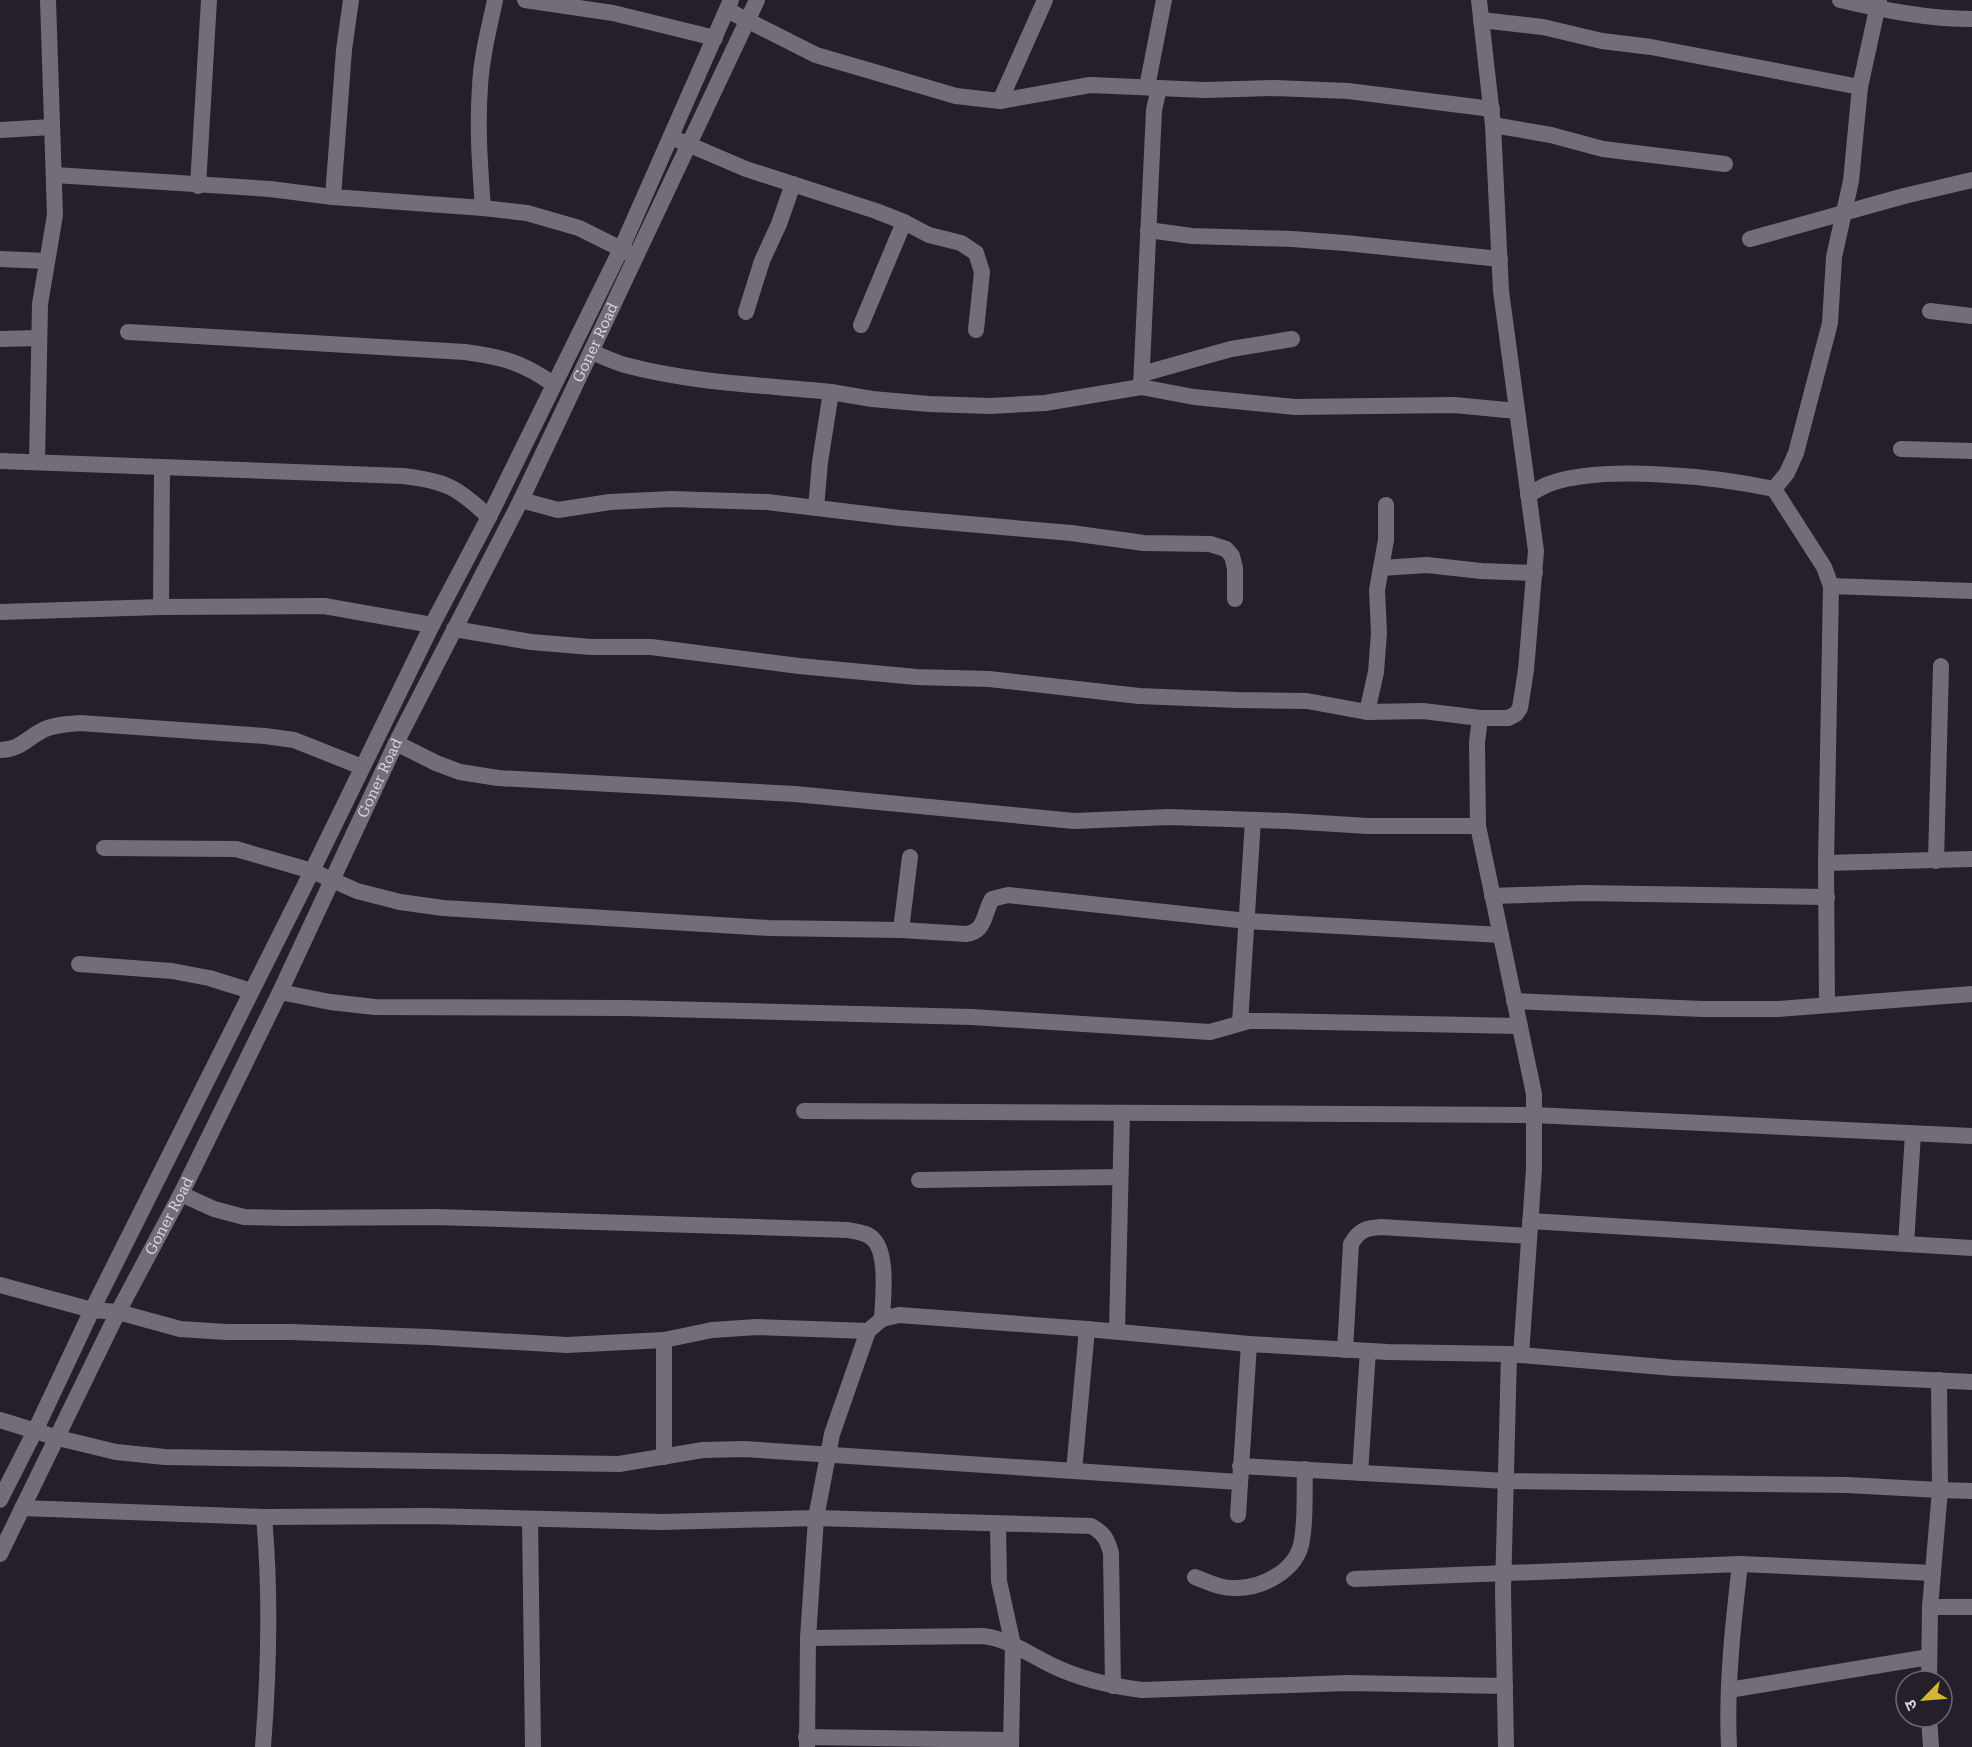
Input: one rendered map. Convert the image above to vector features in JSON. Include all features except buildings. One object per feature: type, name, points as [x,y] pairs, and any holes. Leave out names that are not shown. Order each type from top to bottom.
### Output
[{"type":"street","points":[[37,462],[40,304],[55,215],[48,0]]},
{"type":"street","points":[[198,186],[209,0]]},
{"type":"street","points":[[333,198],[344,50],[351,0]]},
{"type":"street","points":[[483,208],[479,147],[480,86],[486,39],[495,0]]},
{"type":"street","points":[[525,0],[614,13],[715,38]]},
{"type":"street","name":"Goner Road","points":[[0,1554],[118,1312],[181,1194],[280,992],[396,743],[520,500],[757,0]]},
{"type":"street","points":[[1000,101],[1045,0]]},
{"type":"street","points":[[1141,380],[1154,110],[1153,87],[1164,0]]},
{"type":"street","points":[[0,612],[161,607],[324,606],[531,642],[591,647],[651,647],[799,666],[916,677],[989,679],[1139,696],[1307,701],[1367,712],[1423,711],[1480,718],[1508,718],[1516,714],[1520,708],[1526,670],[1536,551],[1501,291],[1492,117],[1479,0]]},
{"type":"street","points":[[1840,0],[1878,4],[1951,19],[1972,19]]},
{"type":"street","points":[[1774,489],[1787,473],[1796,453],[1830,324],[1834,257],[1851,181],[1860,87],[1878,4]]},
{"type":"street","points":[[729,5],[748,21],[816,55],[956,96],[1000,101],[1090,85],[1348,91],[1492,117],[1603,149],[1725,164]]},
{"type":"street","name":"Goner Road","points":[[0,1500],[432,625],[489,516],[622,247],[729,5]]},
{"type":"street","points":[[1481,20],[1543,27],[1602,41],[1651,47],[1860,87]]},
{"type":"street","points":[[0,130],[52,127]]},
{"type":"street","points":[[671,137],[746,169],[904,222],[929,235],[961,243],[976,253],[982,272],[976,330]]},
{"type":"street","points":[[55,175],[270,189],[333,198],[526,213],[568,225],[622,247],[636,257]]},
{"type":"street","points":[[1750,239],[1904,196],[1972,180]]},
{"type":"street","points":[[746,312],[762,261],[779,224],[793,184]]},
{"type":"street","points":[[861,325],[904,222]]},
{"type":"street","points":[[1148,230],[1192,236],[1345,243],[1500,259]]},
{"type":"street","points":[[0,259],[47,261]]},
{"type":"street","points":[[1930,311],[1972,316]]},
{"type":"street","points":[[128,332],[465,352],[501,357],[532,369],[553,384]]},
{"type":"street","points":[[0,339],[38,338]]},
{"type":"street","points":[[591,352],[623,365],[723,382],[929,404],[990,405],[1045,403],[1141,380],[1232,349],[1292,339]]},
{"type":"street","points":[[1141,380],[1194,397],[1295,407],[1454,405],[1517,411]]},
{"type":"street","points":[[816,508],[820,462],[831,392]]},
{"type":"street","points":[[1901,449],[1972,451]]},
{"type":"street","points":[[0,461],[403,476],[435,480],[465,494],[489,516]]},
{"type":"street","points":[[161,607],[162,467]]},
{"type":"street","points":[[1528,495],[1548,484],[1578,477],[1624,474],[1695,477],[1774,489],[1820,560],[1831,586],[1826,863],[1827,1005]]},
{"type":"street","points":[[520,500],[558,510],[610,502],[672,499],[767,502],[900,518],[1071,533],[1144,543],[1210,544],[1226,549],[1232,556],[1235,568],[1235,599]]},
{"type":"street","points":[[1367,712],[1376,672],[1379,633],[1377,590],[1386,540],[1386,505]]},
{"type":"street","points":[[1381,568],[1427,565],[1481,571],[1535,573]]},
{"type":"street","points":[[1831,586],[1972,591]]},
{"type":"street","points":[[1936,861],[1941,666]]},
{"type":"street","points":[[1480,718],[1477,753],[1478,826],[1534,1094],[1534,1169],[1515,1354],[1506,1481],[1504,1573],[1506,1747]]},
{"type":"street","points":[[0,750],[7,750],[27,742],[42,731],[59,724],[80,723],[294,740],[362,767]]},
{"type":"street","points":[[396,743],[436,764],[460,772],[498,777],[795,794],[1074,821],[1169,817],[1368,826],[1478,826]]},
{"type":"street","points":[[1240,1023],[1253,819]]},
{"type":"street","points":[[104,848],[236,849],[312,871],[357,891],[400,902],[443,908],[769,928],[901,930],[966,934],[974,933],[982,926],[992,899],[1008,895],[1247,921],[1501,935]]},
{"type":"street","points":[[901,930],[910,857]]},
{"type":"street","points":[[1826,863],[1972,859]]},
{"type":"street","points":[[1492,896],[1583,893],[1827,897]]},
{"type":"street","points":[[79,964],[172,971],[209,978],[251,991]]},
{"type":"street","points":[[280,992],[330,1002],[375,1007],[625,1008],[948,1016],[1210,1032],[1240,1023],[1264,1021],[1520,1026]]},
{"type":"street","points":[[1514,1001],[1777,1010],[1972,994]]},
{"type":"street","points":[[804,1112],[1534,1115],[1972,1136]]},
{"type":"street","points":[[1117,1331],[1122,1114]]},
{"type":"street","points":[[1906,1244],[1913,1134]]},
{"type":"street","points":[[919,1180],[1120,1177]]},
{"type":"street","points":[[181,1194],[214,1209],[244,1217],[449,1218],[848,1230],[864,1233],[875,1241],[882,1258],[882,1319]]},
{"type":"street","points":[[1345,1350],[1351,1244],[1357,1234],[1366,1228],[1529,1229],[1972,1248]]},
{"type":"street","points":[[0,1285],[92,1310],[118,1312],[180,1329],[226,1332],[429,1337],[567,1346],[664,1340],[712,1330],[757,1327],[868,1331]]},
{"type":"street","points":[[998,1525],[999,1581],[1014,1646],[1010,1744],[807,1742],[808,1638],[816,1518],[827,1455],[832,1434],[868,1331],[882,1319],[899,1315],[1345,1350],[1515,1354],[1674,1368],[1972,1382]]},
{"type":"street","points":[[1074,1471],[1088,1329]]},
{"type":"street","points":[[664,1340],[664,1457]]},
{"type":"street","points":[[1238,1515],[1249,1344]]},
{"type":"street","points":[[1360,1473],[1368,1351]]},
{"type":"street","points":[[1929,1669],[1930,1607],[1940,1490],[1939,1380]]},
{"type":"street","points":[[0,1420],[58,1438],[116,1452],[165,1457],[619,1464],[703,1450],[744,1449],[1074,1471],[1240,1474],[1305,1469],[1506,1481],[1847,1485],[1972,1491]]},
{"type":"street","points":[[1195,1577],[1219,1586],[1235,1588],[1260,1585],[1284,1571],[1297,1556],[1302,1541],[1305,1469]]},
{"type":"street","points":[[22,1508],[264,1518],[428,1516],[663,1522],[816,1518],[1091,1526],[1101,1531],[1107,1539],[1111,1553],[1113,1686]]},
{"type":"street","points":[[263,1747],[269,1630],[269,1570],[264,1518]]},
{"type":"street","points":[[530,1519],[533,1747]]},
{"type":"street","points":[[1354,1579],[1740,1564],[1933,1573]]},
{"type":"street","points":[[1730,1747],[1727,1712],[1740,1564]]},
{"type":"street","points":[[1930,1607],[1972,1607]]},
{"type":"street","points":[[808,1638],[983,1636],[1000,1638],[1052,1666],[1113,1686],[1142,1690],[1348,1683],[1505,1686]]},
{"type":"street","points":[[1729,1690],[1929,1656]]},
{"type":"street","points":[[1929,1729],[1930,1747]]}]
